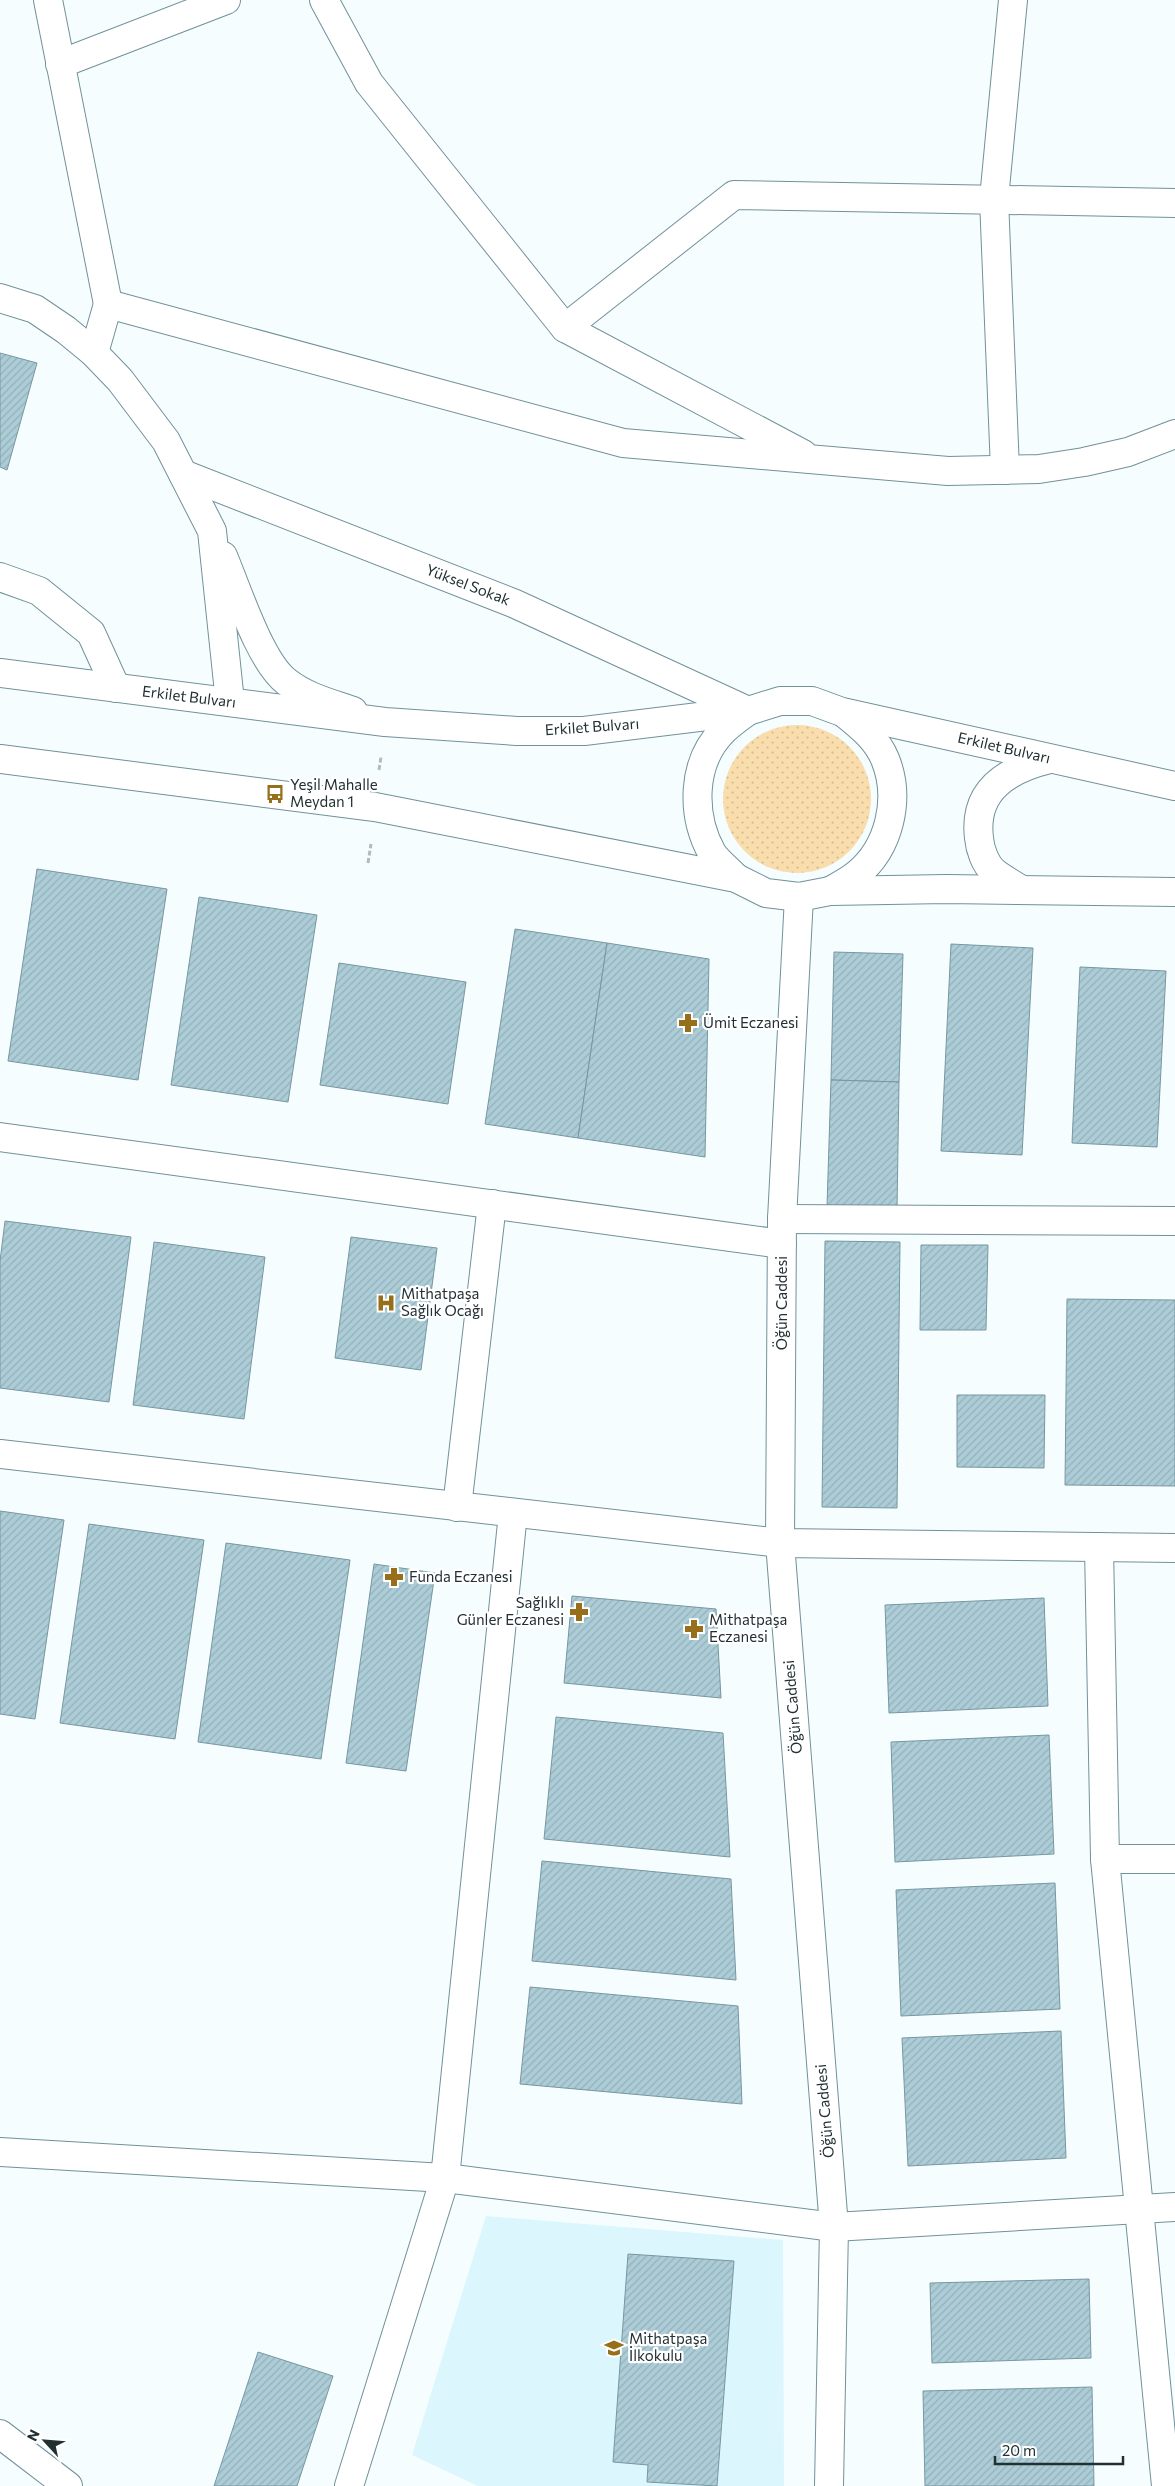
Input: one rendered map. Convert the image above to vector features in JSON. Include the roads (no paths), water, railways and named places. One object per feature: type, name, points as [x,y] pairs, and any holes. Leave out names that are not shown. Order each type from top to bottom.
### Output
[{"type":"street","points":[[48,0],[108,304],[94,353]]},
{"type":"street","points":[[60,64],[226,0]]},
{"type":"street","points":[[324,0],[369,83],[565,328],[813,459]]},
{"type":"street","points":[[1005,470],[994,199],[1014,0]]},
{"type":"street","points":[[565,328],[734,195],[1175,203]]},
{"type":"street","points":[[0,298],[35,309],[66,330],[94,353],[120,380],[142,408],[166,441],[212,531],[265,655],[285,681],[314,698],[385,722]]},
{"type":"street","points":[[108,304],[623,443],[948,471],[1039,469],[1084,462],[1128,452],[1175,434]]},
{"type":"street","name":"Yüksel Sokak","points":[[182,474],[513,603],[748,711]]},
{"type":"street","points":[[212,531],[230,702]]},
{"type":"street","points":[[0,576],[39,591],[91,633],[116,688]]},
{"type":"street","name":"Erkilet Bulvarı","points":[[0,673],[385,722],[517,731],[584,730],[748,711],[780,701],[812,701],[842,712],[1175,786]]},
{"type":"street","points":[[736,878],[713,854],[699,824],[696,791],[704,759],[723,731],[748,711]]},
{"type":"street","points":[[830,891],[857,875],[878,850],[890,821],[891,813],[892,789],[885,758],[867,731],[842,712]]},
{"type":"street","points":[[1020,889],[993,871],[980,850],[978,824],[984,801],[993,786],[1009,773],[1029,764],[1052,758]]},
{"type":"street","points":[[0,760],[375,808],[736,878],[766,893],[798,897],[830,891],[1020,889],[1175,892]]},
{"type":"street","name":"Öğün Caddesi","points":[[798,897],[782,1232],[780,1544],[834,2227],[830,2486]]},
{"type":"street","points":[[0,1138],[492,1204],[782,1232],[1175,1222]]},
{"type":"street","points":[[457,1506],[492,1204]]},
{"type":"street","points":[[0,1454],[780,1544],[1175,1548]]},
{"type":"street","points":[[349,2486],[445,2178],[513,1513]]},
{"type":"street","points":[[1099,1547],[1106,1859],[1166,2486]]},
{"type":"street","points":[[1106,1859],[1175,1859]]},
{"type":"street","points":[[0,2152],[445,2178],[834,2227],[1175,2207]]},
{"type":"street","points":[[0,2434],[68,2486]]},
{"type":"place","name":"Yeşil Mahalle Meydan 1","points":[[275,794]]},
{"type":"place","name":"Ümit Eczanesi","points":[[688,1023]]},
{"type":"place","name":"Mithatpaşa Sağlık Ocağı","points":[[386,1303]]},
{"type":"place","name":"Funda Eczanesi","points":[[394,1577]]},
{"type":"place","name":"Sağlıklı Günler Eczanesi","points":[[579,1612]]},
{"type":"place","name":"Mithatpaşa Eczanesi","points":[[694,1629]]},
{"type":"place","name":"Mithatpaşa İlkokulu","points":[[614,2348]]}]
